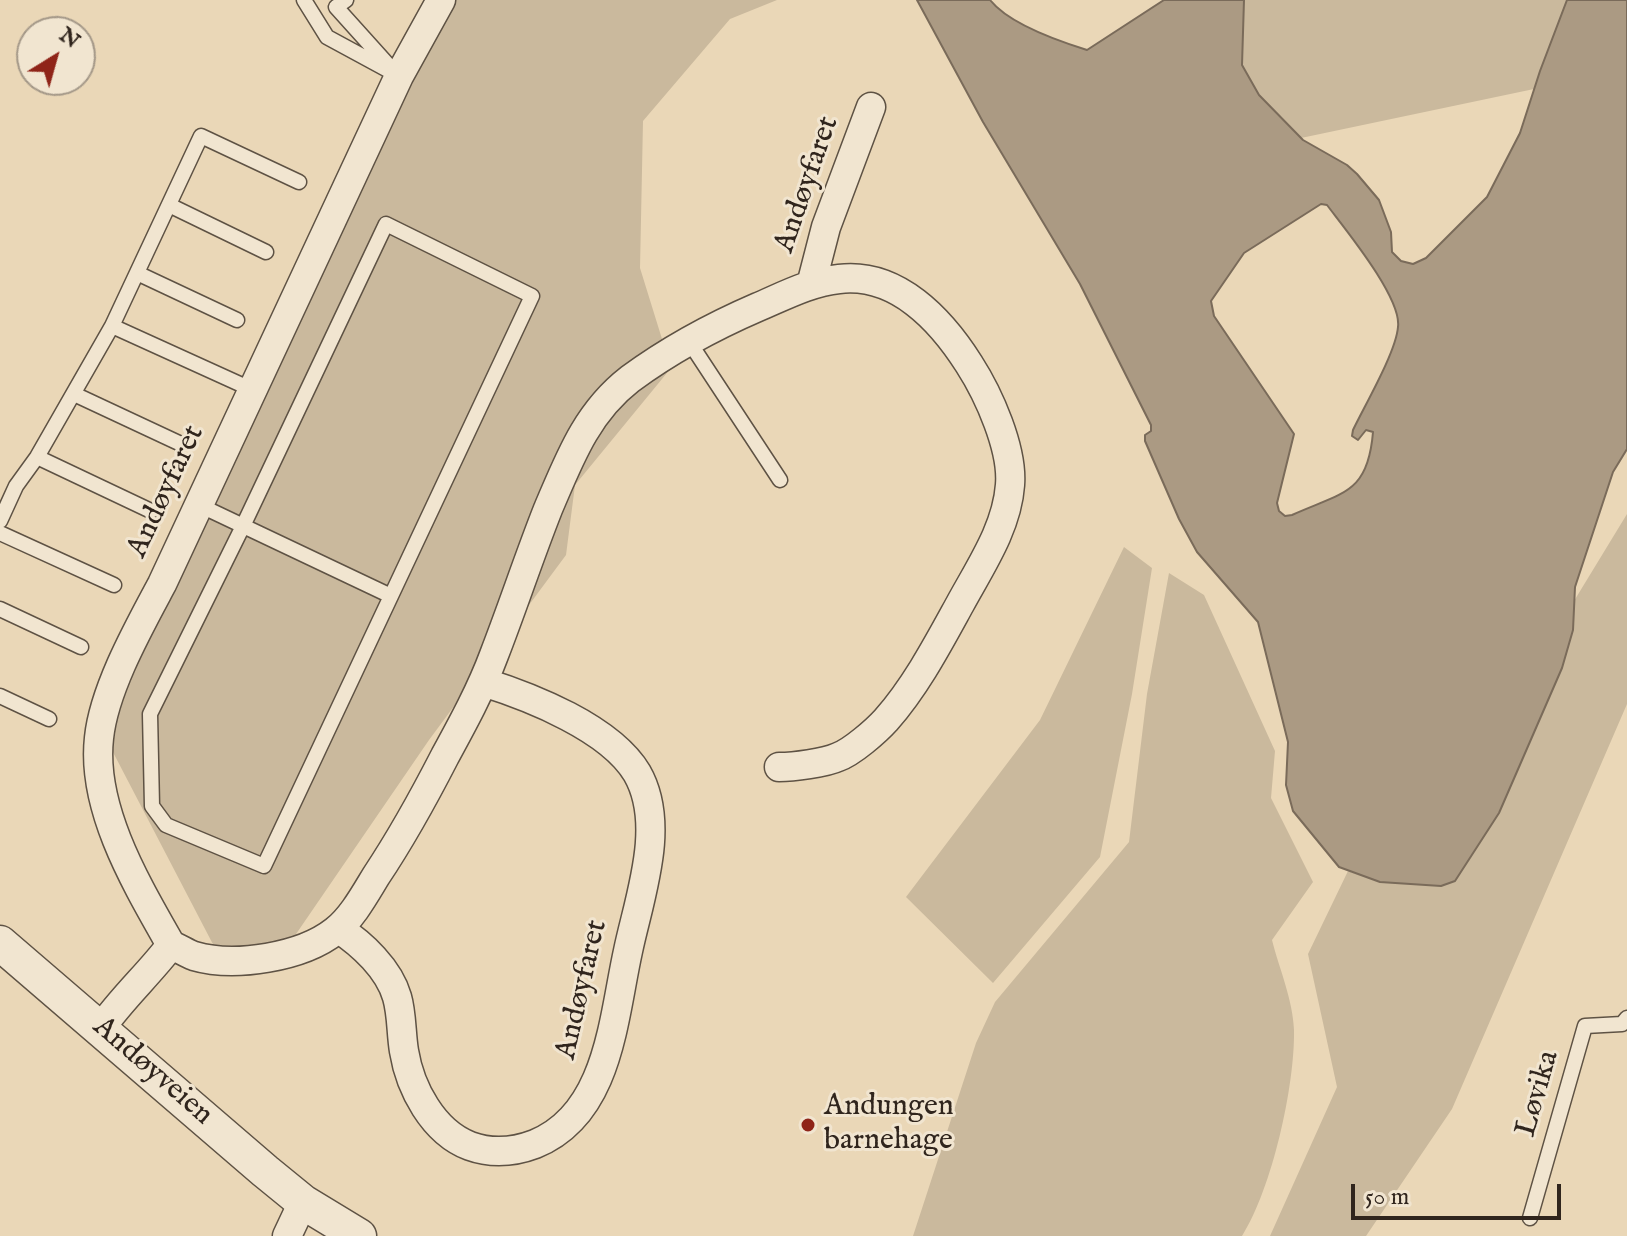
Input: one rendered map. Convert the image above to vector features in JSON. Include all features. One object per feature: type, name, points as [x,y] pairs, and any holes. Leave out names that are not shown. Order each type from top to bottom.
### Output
[{"type":"street","name":"Andøyfaret","points":[[441,0],[399,76],[162,584],[133,637],[112,689],[99,738],[101,785],[115,835],[171,945],[193,955],[221,961],[244,961],[314,945],[339,929],[403,836],[483,682],[527,561],[574,446],[608,397],[656,361],[745,313],[811,285],[841,279],[869,280],[900,291],[927,311],[953,340],[972,368],[988,400],[1010,460],[1005,515],[936,648],[883,723],[838,757],[796,767],[779,767]]},
{"type":"street","name":"Andøyfaret","points":[[811,285],[833,205],[871,107]]},
{"type":"street","name":"Andøyfaret","points":[[339,929],[353,938],[386,975],[397,997],[404,1053],[413,1083],[427,1111],[445,1130],[468,1146],[493,1152],[524,1148],[549,1138],[570,1123],[587,1100],[606,1051],[646,869],[650,837],[649,808],[638,774],[619,751],[595,733],[539,703],[483,682]]},
{"type":"street","name":"Andøyveien","points":[[0,943],[303,1202],[359,1236]]},
{"type":"street","points":[[101,1028],[171,945]]},
{"type":"street","points":[[287,1236],[303,1202]]},
{"type":"lane","points":[[304,0],[327,37],[399,76]]},
{"type":"lane","points":[[346,0],[336,7],[399,76]]},
{"type":"lane","points":[[0,521],[16,486],[37,457],[112,326],[201,136],[299,182]]},
{"type":"lane","points":[[169,205],[266,252]]},
{"type":"lane","points":[[386,224],[532,296],[391,596],[264,866],[166,825],[152,806],[150,714],[386,224]]},
{"type":"lane","points":[[137,273],[237,320]]},
{"type":"lane","points":[[112,326],[253,390]]},
{"type":"lane","points":[[690,343],[780,480]]},
{"type":"lane","points":[[74,394],[181,444]]},
{"type":"lane","points":[[37,457],[151,511]]},
{"type":"lane","points":[[199,505],[391,596]]},
{"type":"lane","points":[[0,533],[114,585]]},
{"type":"lane","points":[[0,609],[81,647]]},
{"type":"lane","points":[[0,696],[49,719]]},
{"type":"lane","name":"Løvika","points":[[1530,1218],[1585,1026],[1622,1024],[1627,1018]]},
{"type":"shaded area","points":[[439,0],[777,0],[730,19],[643,121],[640,268],[671,368],[575,485],[566,555],[429,740],[294,937],[237,955],[217,952],[103,733]]},
{"type":"shaded area","points":[[917,0],[990,0],[1021,24],[1087,50],[1164,0],[1244,0],[1242,65],[1259,95],[1303,140],[1357,174],[1379,200],[1391,232],[1392,252],[1401,261],[1413,264],[1426,258],[1487,197],[1520,133],[1567,0],[1627,0],[1627,449],[1613,472],[1575,587],[1573,630],[1562,668],[1499,813],[1455,881],[1441,886],[1380,882],[1339,867],[1293,811],[1286,785],[1288,742],[1258,622],[1197,552],[1145,441],[1151,425],[1080,284],[983,122]],"holes":[[[1321,204],[1327,205],[1382,282],[1397,314],[1398,327],[1386,364],[1353,430],[1352,436],[1358,440],[1366,430],[1373,432],[1370,452],[1359,479],[1339,495],[1285,516],[1279,511],[1277,503],[1294,434],[1214,316],[1211,301],[1244,253]]]},
{"type":"shaded area","points":[[1244,0],[1567,0],[1534,89],[1301,138],[1259,95],[1242,65]]},
{"type":"shaded area","points":[[1627,514],[1627,704],[1452,1109],[1366,1236],[1270,1236],[1337,1087],[1308,954],[1348,871],[1380,882],[1441,886],[1499,813],[1562,668],[1573,630],[1574,601]]},
{"type":"shaded area","points":[[1124,547],[1152,568],[1132,694],[1100,857],[993,983],[906,897],[1040,720]]},
{"type":"shaded area","points":[[1169,573],[1204,595],[1275,751],[1271,798],[1313,882],[1272,940],[1291,1007],[1294,1030],[1286,1107],[1263,1192],[1242,1236],[913,1236],[976,1043],[995,1002],[1129,842],[1147,694]]},
{"type":"place","name":"Andungen barnehage","points":[[808,1125]]}]
